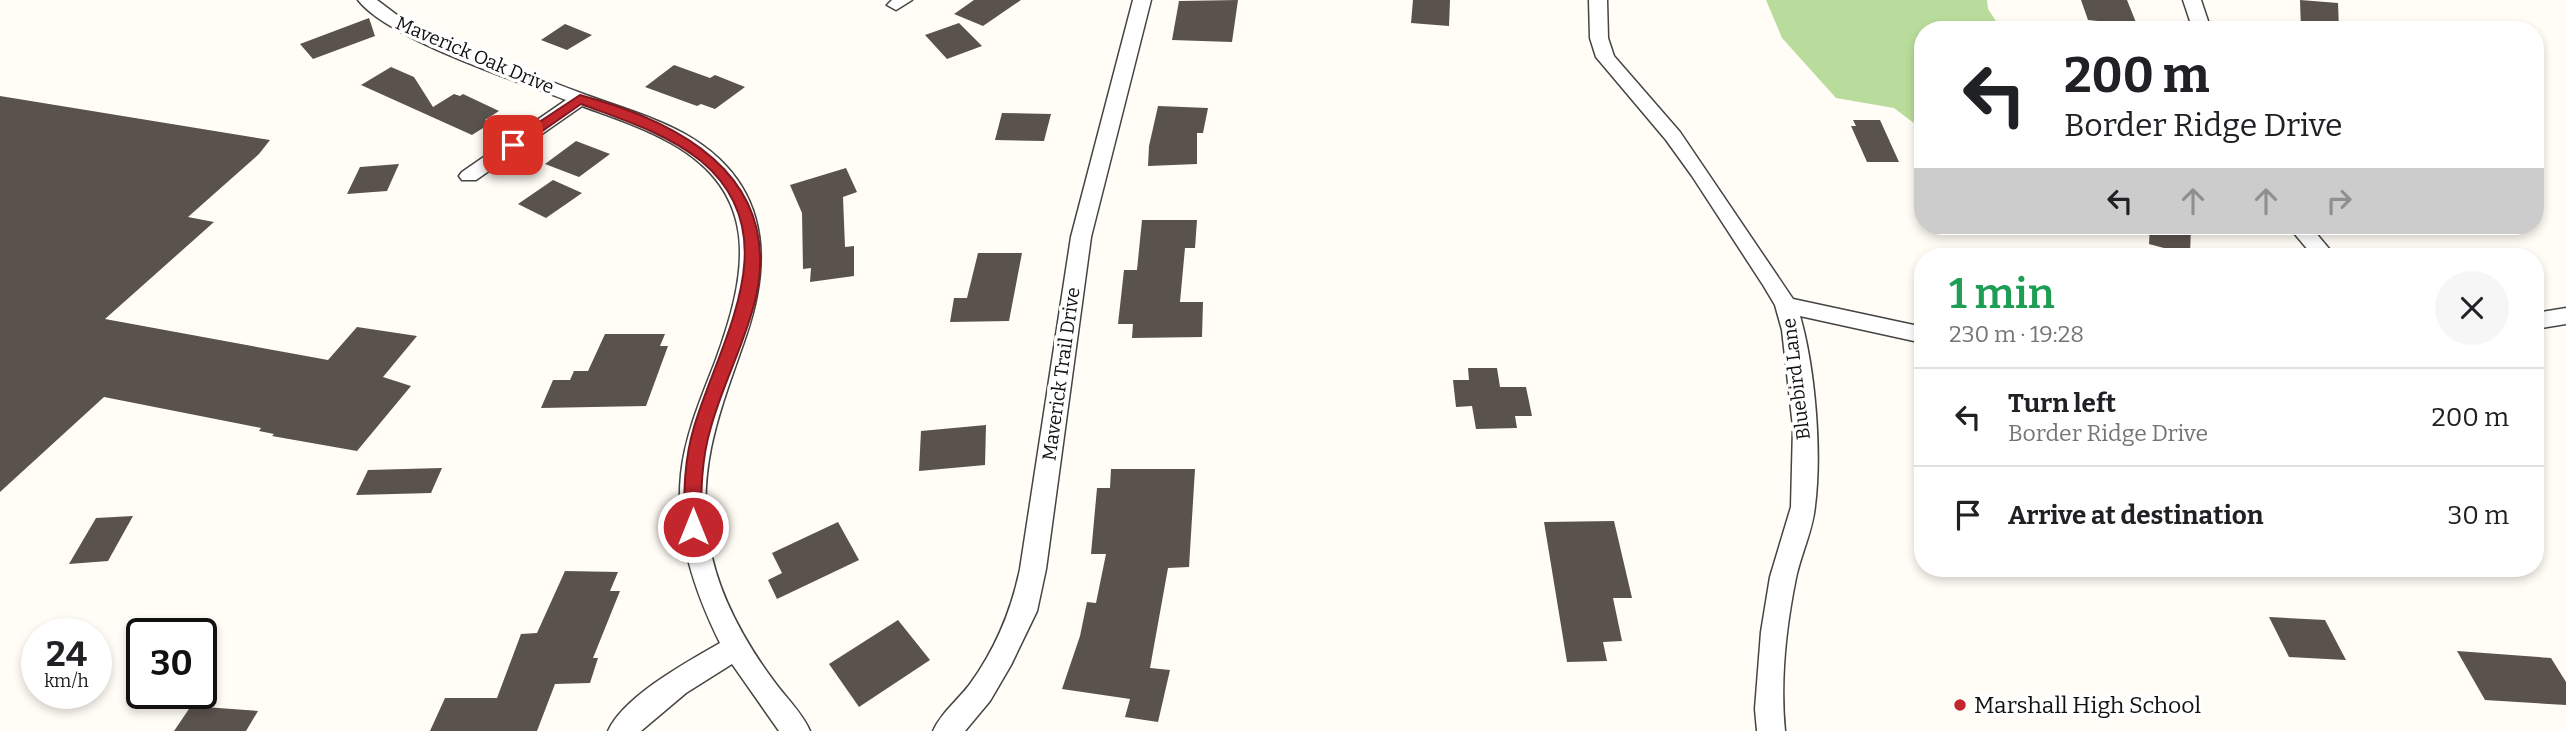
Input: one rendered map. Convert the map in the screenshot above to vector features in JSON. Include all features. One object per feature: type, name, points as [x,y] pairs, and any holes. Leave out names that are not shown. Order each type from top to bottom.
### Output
[{"type":"street","name":"Maverick Oak Drive","points":[[367,0],[386,17],[419,34],[655,127],[680,140],[729,180],[745,210],[754,257],[748,298],[702,428],[693,473],[693,527],[703,573],[715,608],[755,679],[796,731]]},
{"type":"street","name":"Maverick Trail Drive","points":[[947,731],[980,692],[1024,611],[1033,569],[1081,237],[1142,0]]},
{"type":"street","name":"Bluebird Lane","points":[[1598,0],[1599,38],[1605,57],[1673,136],[1786,305],[1793,330],[1805,427],[1803,507],[1783,577],[1774,632],[1769,709],[1771,731]]},
{"type":"street","points":[[2192,0],[2199,21]]},
{"type":"street","points":[[469,176],[580,99]]},
{"type":"street","points":[[2306,235],[2318,248]]},
{"type":"street","points":[[1786,305],[1914,333]]},
{"type":"street","points":[[2544,320],[2566,316]]},
{"type":"street","points":[[622,731],[644,708],[685,676],[737,647]]},
{"type":"green space","points":[[1766,0],[1987,0],[1988,9],[1996,21],[1914,21],[1914,123],[1894,108],[1836,98],[1782,38]]},
{"type":"building","points":[[974,0],[1021,0],[983,26],[954,14]]},
{"type":"building","points":[[1238,0],[1232,42],[1172,40],[1179,1]]},
{"type":"building","points":[[1413,0],[1450,0],[1449,26],[1411,23]]},
{"type":"building","points":[[2081,0],[2127,0],[2135,21],[2098,21],[2088,20]]},
{"type":"building","points":[[2300,0],[2338,3],[2339,21],[2301,21]]},
{"type":"building","points":[[369,18],[375,36],[313,59],[300,44]]},
{"type":"building","points":[[959,23],[982,46],[947,59],[925,35]]},
{"type":"building","points":[[565,24],[592,35],[567,50],[541,40]]},
{"type":"building","points":[[674,65],[710,78],[715,75],[745,87],[715,109],[701,104],[697,106],[645,87]]},
{"type":"building","points":[[391,67],[414,77],[433,107],[454,94],[463,94],[499,111],[485,120],[491,123],[472,135],[361,85]]},
{"type":"building","points":[[0,96],[270,140],[259,154],[188,217],[214,222],[105,319],[328,360],[357,327],[417,336],[383,377],[411,386],[357,451],[272,436],[274,434],[259,431],[261,428],[104,397],[0,492]]},
{"type":"building","points":[[1158,106],[1208,108],[1203,133],[1197,133],[1197,164],[1148,166],[1149,146]]},
{"type":"building","points":[[1002,113],[1051,114],[1044,141],[995,140]]},
{"type":"building","points":[[1853,120],[1880,120],[1899,162],[1867,162],[1851,126],[1856,126]]},
{"type":"building","points":[[576,141],[610,154],[579,177],[545,164]]},
{"type":"building","points":[[399,164],[387,191],[347,194],[360,167]]},
{"type":"building","points":[[846,168],[857,192],[843,197],[845,247],[854,246],[854,276],[810,282],[811,268],[803,269],[802,213],[790,185]]},
{"type":"building","points":[[553,180],[582,193],[546,218],[518,204]]},
{"type":"building","points":[[1142,220],[1197,220],[1195,248],[1185,248],[1180,302],[1203,302],[1202,337],[1132,338],[1133,324],[1118,324],[1124,270],[1137,270]]},
{"type":"building","points":[[2150,235],[2191,235],[2190,248],[2164,248],[2149,244]]},
{"type":"building","points":[[978,253],[1022,253],[1009,321],[950,322],[954,298],[967,298]]},
{"type":"building","points":[[605,334],[665,334],[660,346],[668,346],[646,406],[541,408],[553,380],[570,380],[574,371],[588,371]]},
{"type":"building","points":[[1468,368],[1497,368],[1500,387],[1526,387],[1532,416],[1515,416],[1517,428],[1476,429],[1472,406],[1456,407],[1453,380],[1469,380]]},
{"type":"building","points":[[986,425],[985,465],[919,471],[921,431]]},
{"type":"building","points":[[442,468],[431,493],[356,495],[368,470]]},
{"type":"building","points":[[1111,469],[1195,469],[1189,567],[1168,568],[1150,668],[1170,670],[1158,722],[1125,717],[1130,699],[1062,689],[1080,636],[1087,602],[1096,603],[1106,554],[1091,554],[1097,488],[1110,488]]},
{"type":"building","points":[[133,516],[108,561],[69,564],[96,518]]},
{"type":"building","points":[[1614,521],[1632,598],[1613,598],[1622,641],[1603,642],[1607,661],[1567,662],[1544,522]]},
{"type":"building","points":[[838,522],[859,560],[777,599],[768,580],[782,573],[772,553]]},
{"type":"building","points":[[565,571],[618,572],[610,591],[620,591],[593,658],[598,658],[590,683],[555,684],[537,731],[430,731],[445,698],[497,698],[521,634],[537,633]]},
{"type":"building","points":[[2269,617],[2325,620],[2346,660],[2289,657]]},
{"type":"building","points":[[898,620],[930,660],[859,707],[829,664]]},
{"type":"building","points":[[2457,651],[2551,658],[2566,682],[2566,705],[2485,700]]},
{"type":"building","points":[[189,709],[258,711],[246,731],[174,731]]},
{"type":"place","name":"Marshall High School","points":[[1960,705]]},
{"type":"route","points":[[513,145],[580,99],[655,127],[680,140],[729,180],[745,210],[754,257],[748,298],[702,428],[693,473],[693,527]]}]
